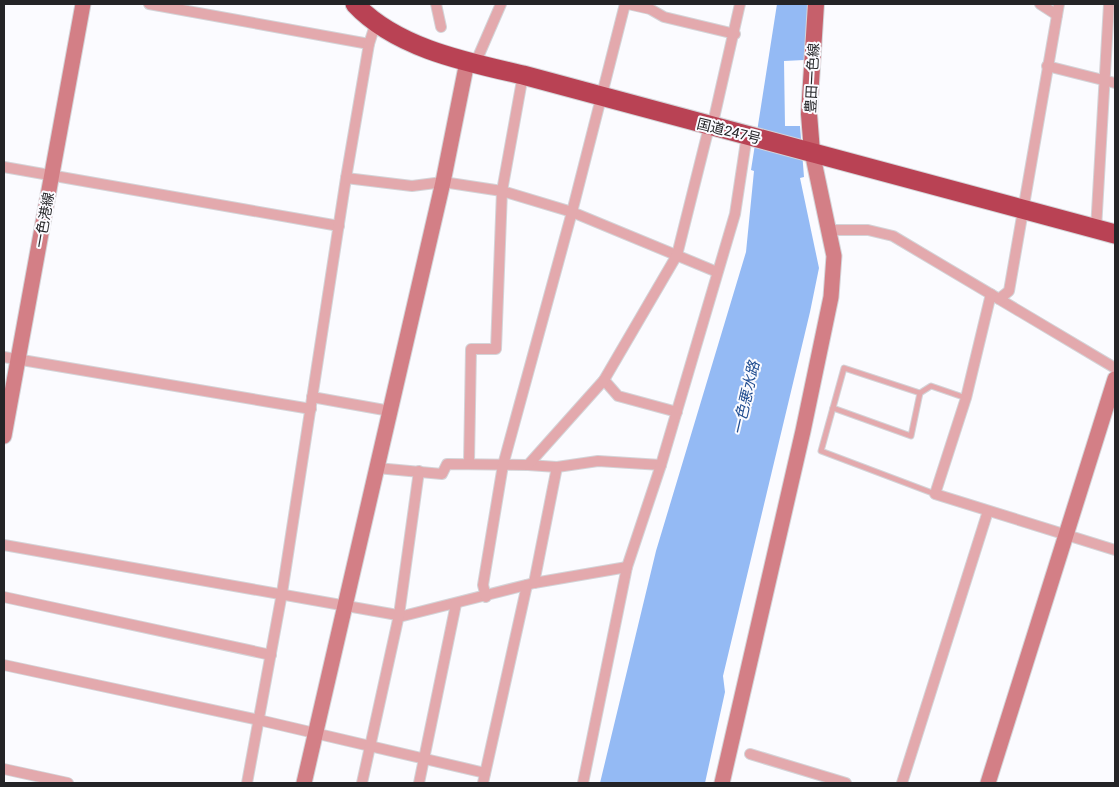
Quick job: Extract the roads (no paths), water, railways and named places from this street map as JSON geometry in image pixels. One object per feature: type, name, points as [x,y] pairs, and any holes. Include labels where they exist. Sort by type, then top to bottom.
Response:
[{"type":"highway","name":"国道247号","points":[[355,4],[376,22],[401,37],[467,62],[523,75],[1115,234]]},
{"type":"main road","name":"豊田一色線","points":[[806,151],[816,4]]},
{"type":"street","name":"一色港線","points":[[4,436],[11,359],[52,176],[83,4]]},
{"type":"street","points":[[150,4],[369,44]]},
{"type":"street","points":[[436,4],[441,28]]},
{"type":"street","points":[[304,783],[443,182],[467,62],[478,57],[501,4]]},
{"type":"street","points":[[486,597],[483,585],[503,465],[627,4],[650,9],[664,17],[734,34]]},
{"type":"street","points":[[528,465],[604,380],[677,255],[708,131],[712,127],[740,4]]},
{"type":"street","points":[[1040,4],[1057,15]]},
{"type":"street","points":[[995,296],[1009,291],[1058,4]]},
{"type":"street","points":[[1096,229],[1109,4]]},
{"type":"street","points":[[247,783],[282,594],[346,178],[369,44],[376,22]]},
{"type":"street","points":[[1047,66],[1115,83]]},
{"type":"street","points":[[469,463],[472,349],[496,349],[502,191],[523,75]]},
{"type":"street","points":[[583,783],[627,567],[661,465],[734,214],[752,136]]},
{"type":"street","points":[[722,783],[803,431],[831,297],[834,256],[806,151]]},
{"type":"street","points":[[4,167],[339,226]]},
{"type":"street","points":[[346,178],[412,186],[443,182],[502,191],[572,212],[717,272]]},
{"type":"street","points":[[828,230],[868,230],[892,236],[1115,368]]},
{"type":"street","points":[[995,296],[966,398],[935,494],[1115,550]]},
{"type":"street","points":[[11,359],[311,409]]},
{"type":"street","points":[[604,380],[618,396],[676,412]]},
{"type":"street","points":[[988,783],[1115,380]]},
{"type":"street","points":[[312,397],[390,410]]},
{"type":"street","points":[[377,468],[442,474],[447,464],[469,463],[557,467],[598,461],[661,465]]},
{"type":"street","points":[[4,665],[425,758],[484,778],[557,467]]},
{"type":"street","points":[[362,783],[399,615],[419,471]]},
{"type":"street","points":[[902,783],[988,511]]},
{"type":"street","points":[[4,545],[399,615],[486,597],[530,584],[627,567]]},
{"type":"street","points":[[4,597],[271,655]]},
{"type":"street","points":[[420,783],[456,604]]},
{"type":"street","points":[[750,754],[846,783]]},
{"type":"street","points":[[4,769],[68,783]]},
{"type":"lane","points":[[920,393],[844,368],[821,450],[935,494]]},
{"type":"lane","points":[[833,408],[911,436],[920,393],[931,386],[966,398]]},
{"type":"water","name":"一色悪水路","points":[[777,4],[811,4],[804,60],[784,61],[785,126],[800,126],[804,177],[800,178],[819,268],[723,676],[725,692],[705,783],[600,783],[656,551],[746,252],[754,171],[751,170]]}]
